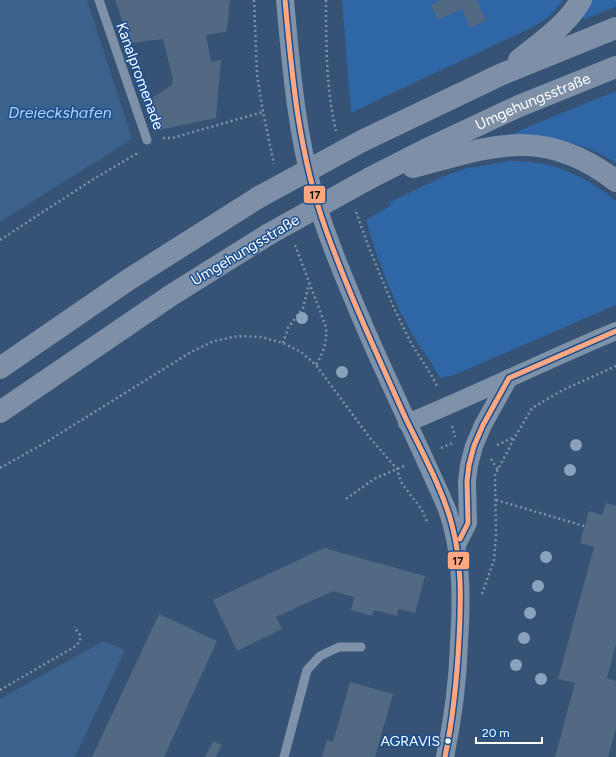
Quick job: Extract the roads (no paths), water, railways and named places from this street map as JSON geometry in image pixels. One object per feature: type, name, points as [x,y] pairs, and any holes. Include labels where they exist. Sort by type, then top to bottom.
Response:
[{"type":"highway","points":[[502,74],[565,22],[576,9],[580,0]]},
{"type":"highway","points":[[0,368],[128,280],[260,197],[362,141],[502,74],[616,28]]},
{"type":"highway","name":"Umgehungsstraße","points":[[0,412],[163,300],[269,234],[370,178],[423,151],[519,106],[616,67]]},
{"type":"highway","points":[[370,178],[482,148],[511,144],[525,144],[552,148],[578,157],[592,164],[616,181]]},
{"type":"street","points":[[285,0],[294,93],[305,159],[314,194],[327,235],[354,303],[446,509],[457,545],[461,587],[459,658],[457,684],[445,757]]},
{"type":"street","points":[[407,423],[460,401],[616,331]]},
{"type":"street","points":[[457,545],[468,523],[467,481],[474,446],[483,425],[509,378]]},
{"type":"lane","name":"Kanalpromenade","points":[[99,0],[147,140]]},
{"type":"lane","points":[[284,757],[307,670],[320,656],[339,647],[361,647]]},
{"type":"water","name":"Dreieckshafen","points":[[0,0],[87,0],[132,139],[0,222]]},
{"type":"water","points":[[103,641],[125,650],[75,757],[0,757],[0,699]]},
{"type":"place","name":"AGRAVIS","points":[[448,741]]}]
